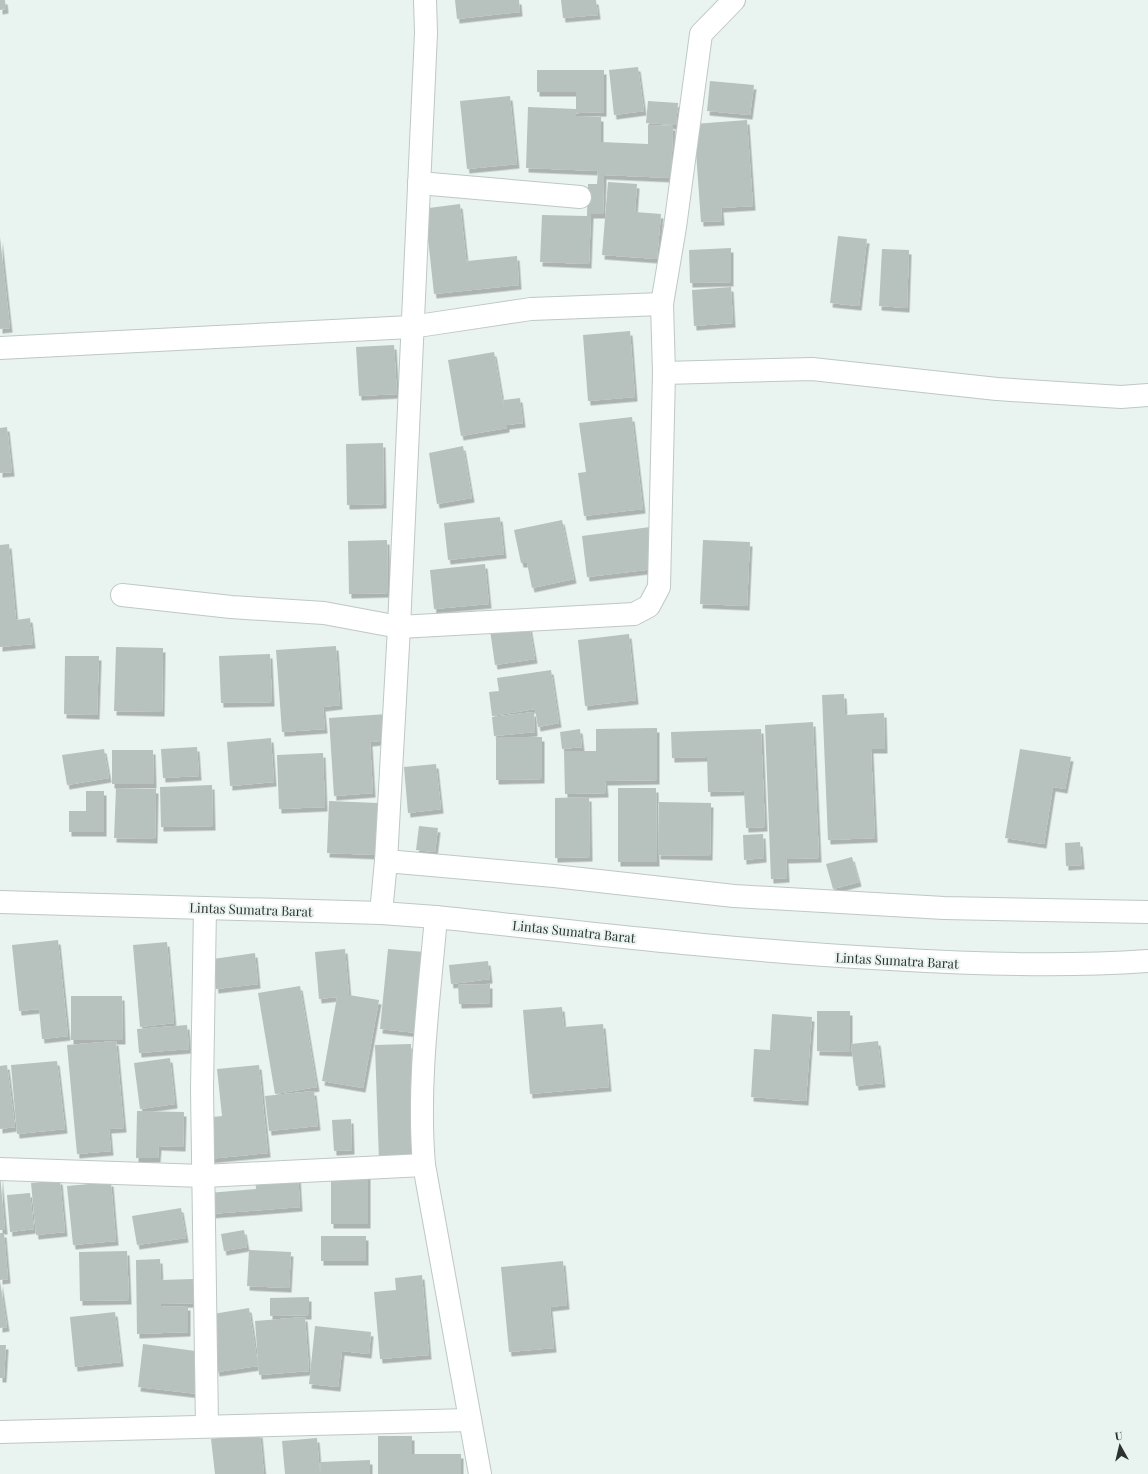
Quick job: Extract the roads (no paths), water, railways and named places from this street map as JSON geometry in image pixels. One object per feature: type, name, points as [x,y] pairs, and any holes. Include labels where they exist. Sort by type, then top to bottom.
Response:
[{"type":"main road","points":[[381,913],[386,861],[399,627],[411,327],[426,33],[425,0]]},
{"type":"main road","points":[[122,595],[231,607],[324,613],[399,627],[634,614],[649,606],[659,587],[664,373],[662,304],[675,227],[701,34],[734,0]]},
{"type":"main road","points":[[419,184],[580,197]]},
{"type":"main road","points":[[0,348],[411,327],[532,309],[662,304]]},
{"type":"main road","points":[[664,373],[812,369],[998,389],[1121,397],[1148,395]]},
{"type":"main road","points":[[386,861],[734,896],[944,908],[1148,912]]},
{"type":"main road","name":"Lintas Sumatra Barat","points":[[0,902],[381,913],[436,917],[792,954],[981,964],[1106,964],[1148,961]]},
{"type":"main road","points":[[205,908],[202,1089],[207,1426]]},
{"type":"main road","points":[[436,917],[422,1075],[422,1135],[424,1165],[480,1474]]},
{"type":"main road","points":[[0,1169],[203,1176],[424,1165]]},
{"type":"main road","points":[[0,1432],[470,1420]]}]
